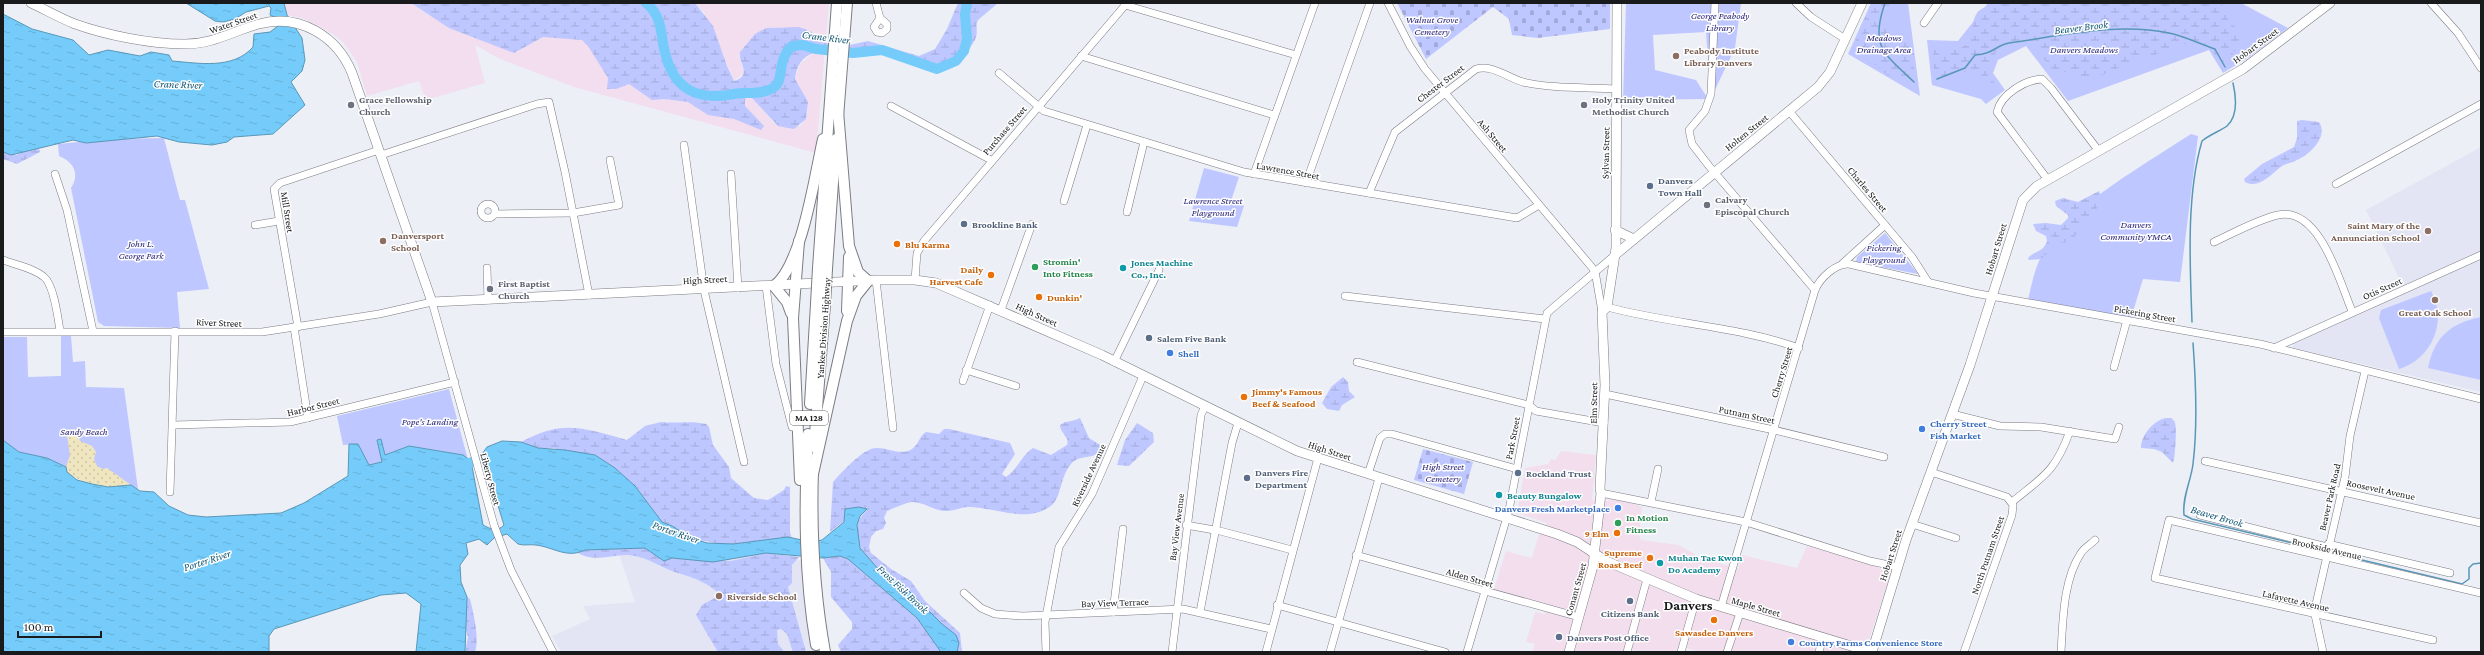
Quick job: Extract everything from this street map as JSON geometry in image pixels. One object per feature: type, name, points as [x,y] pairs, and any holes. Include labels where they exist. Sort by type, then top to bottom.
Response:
[{"type":"highway","name":"Yankee Division Highway","points":[[837,3],[840,36]]},
{"type":"highway","name":"Yankee Division Highway","points":[[818,652],[808,532],[805,514],[840,36],[847,3]]},
{"type":"highway","points":[[813,474],[847,321],[856,296],[872,281],[857,270],[849,246],[830,172],[834,109]]},
{"type":"highway","points":[[793,318],[787,302],[770,286],[784,277],[830,172]]},
{"type":"highway","points":[[799,241],[793,318],[800,477],[805,514]]},
{"type":"highway","points":[[847,321],[849,246]]},
{"type":"highway","name":"Yankee Division Highway","points":[[808,532],[813,474],[820,304]]},
{"type":"highway","name":"Yankee Division Highway","points":[[810,564],[825,652]]},
{"type":"main road","name":"Water Street","points":[[31,3],[47,6],[96,30],[180,44],[211,41],[272,21],[298,24],[323,34],[338,48],[346,60],[380,152],[432,302]]},
{"type":"main road","name":"Sylvan Street","points":[[1615,255],[1617,3]]},
{"type":"main road","name":"Holten Street","points":[[1615,255],[1789,111],[1826,78],[1862,3]]},
{"type":"main road","name":"Hobart Street","points":[[1871,652],[1912,524],[1952,414],[1992,296],[2018,210],[2031,190],[2098,150],[2250,64],[2324,4]]},
{"type":"main road","points":[[1615,230],[1634,239]]},
{"type":"main road","name":"Elm Street","points":[[1596,554],[1601,493],[1605,394],[1604,310],[1615,255]]},
{"type":"main road","name":"High Street","points":[[432,302],[872,281],[915,280],[946,286],[1114,362],[1205,406],[1238,424],[1297,451],[1557,534],[1596,554]]},
{"type":"main road","name":"Maple Street","points":[[1596,554],[1647,579],[1721,608],[1871,652]]},
{"type":"main road","name":"Conant Street","points":[[1569,652],[1596,554]]},
{"type":"street","points":[[876,3],[880,18]]},
{"type":"street","points":[[1254,174],[1315,3]]},
{"type":"street","points":[[1306,183],[1370,3]]},
{"type":"street","name":"Ash Street","points":[[1388,3],[1417,57],[1444,92],[1595,271]]},
{"type":"street","points":[[1715,3],[1710,94],[1705,112],[1692,125],[1689,135],[1692,144],[1815,290],[1818,283],[1842,264],[1885,225]]},
{"type":"street","points":[[1796,3],[1811,17],[1845,39]]},
{"type":"street","points":[[1924,23],[1938,3]]},
{"type":"street","points":[[2431,3],[2458,33],[2481,68]]},
{"type":"street","points":[[1126,4],[1296,55]]},
{"type":"street","name":"Purchase Street","points":[[915,280],[917,253],[924,241],[991,160],[1126,4]]},
{"type":"street","points":[[1081,56],[1274,115]]},
{"type":"street","name":"Chester Street","points":[[1369,193],[1395,132],[1471,71],[1482,67],[1511,78],[1541,85],[1616,89]]},
{"type":"street","name":"Lawrence Street","points":[[999,74],[1044,111],[1254,174],[1517,218],[1539,205]]},
{"type":"street","points":[[2048,180],[1997,112],[1999,104],[2013,91],[2031,79],[2042,79],[2098,150]]},
{"type":"street","name":"Mill Street","points":[[308,418],[296,327],[274,191],[277,184],[549,102],[573,213]]},
{"type":"street","points":[[2336,184],[2481,104]]},
{"type":"street","points":[[891,106],[991,160]]},
{"type":"street","name":"Charles Street","points":[[1789,111],[1912,257],[1928,282]]},
{"type":"street","points":[[1064,201],[1087,125]]},
{"type":"street","points":[[1127,212],[1144,142]]},
{"type":"street","points":[[684,145],[704,290],[744,462]]},
{"type":"street","points":[[495,214],[573,213],[619,205],[610,160]]},
{"type":"street","points":[[56,174],[67,210],[93,331]]},
{"type":"street","points":[[731,174],[738,288]]},
{"type":"street","points":[[573,213],[589,295]]},
{"type":"street","points":[[2214,242],[2279,214],[2299,218],[2310,225],[2320,238],[2352,312]]},
{"type":"street","points":[[256,225],[279,221]]},
{"type":"street","points":[[1001,310],[1032,224]]},
{"type":"street","name":"Park Street","points":[[1467,652],[1507,518],[1545,319],[1552,306],[1615,255]]},
{"type":"street","name":"Otis Street","points":[[2274,348],[2290,339],[2481,255]]},
{"type":"street","points":[[3,260],[34,271],[46,278],[52,293],[60,331]]},
{"type":"street","name":"Pickering Street","points":[[1842,264],[1992,296],[2274,348],[2481,399]]},
{"type":"street","points":[[487,268],[488,300]]},
{"type":"street","points":[[1114,362],[1159,270]]},
{"type":"street","points":[[1595,271],[1604,310],[1738,333],[1799,348]]},
{"type":"street","points":[[872,281],[893,428]]},
{"type":"street","points":[[770,286],[775,359],[792,427]]},
{"type":"street","name":"Cherry Street","points":[[1721,608],[1815,290]]},
{"type":"street","points":[[1345,296],[1400,304],[1545,319]]},
{"type":"street","name":"River Street","points":[[3,332],[175,331],[242,333],[296,327],[396,311],[432,302]]},
{"type":"street","name":"Liberty Street","points":[[432,302],[499,541],[511,570],[553,652]]},
{"type":"street","points":[[963,381],[990,305]]},
{"type":"street","points":[[2114,367],[2128,320]]},
{"type":"street","points":[[170,492],[175,331]]},
{"type":"street","points":[[2290,339],[2295,353]]},
{"type":"street","points":[[1356,362],[1529,405],[1536,411],[1604,424]]},
{"type":"street","points":[[966,370],[1016,386]]},
{"type":"street","name":"Beaver Park Road","points":[[2323,652],[2316,615],[2325,558],[2341,491],[2350,436],[2365,371]]},
{"type":"street","name":"Riverside Avenue","points":[[1046,652],[1047,615],[1058,547],[1092,494],[1143,376]]},
{"type":"street","name":"Harbor Street","points":[[173,426],[277,424],[308,418],[455,382]]},
{"type":"street","name":"Putnam Street","points":[[1605,394],[1774,430],[1884,457]]},
{"type":"street","name":"Bay View Avenue","points":[[1172,652],[1186,525],[1201,415],[1205,406]]},
{"type":"street","points":[[1952,414],[2000,426],[2041,427],[2115,439],[2119,427]]},
{"type":"street","points":[[1200,612],[1232,443],[1238,424]]},
{"type":"street","points":[[1931,472],[2007,498],[2012,502],[2046,475],[2054,466],[2060,457],[2070,431]]},
{"type":"street","points":[[1368,474],[1380,438],[1385,434],[1392,434],[1466,453],[1517,469]]},
{"type":"street","points":[[1266,652],[1277,605],[1318,458]]},
{"type":"street","name":"Roosevelt Avenue","points":[[2205,461],[2481,523]]},
{"type":"street","points":[[1652,502],[1658,469]]},
{"type":"street","points":[[1330,652],[1356,555],[1379,478]]},
{"type":"street","points":[[1601,493],[1746,522],[1898,567]]},
{"type":"street","name":"North Putnam Street","points":[[1964,652],[2012,515],[2012,502]]},
{"type":"street","name":"Brookside Avenue","points":[[2200,515],[2450,573]]},
{"type":"street","name":"Brookside Avenue","points":[[2155,578],[2169,520],[2325,558],[2481,593]]},
{"type":"street","points":[[1912,524],[1956,538]]},
{"type":"street","points":[[1186,525],[1216,530],[1292,550]]},
{"type":"street","points":[[1113,612],[1123,529]]},
{"type":"street","points":[[2061,652],[2066,600],[2070,580],[2082,552],[2095,540]]},
{"type":"street","name":"Alden Street","points":[[1356,555],[1486,592],[1579,616]]},
{"type":"street","name":"Lafayette Avenue","points":[[2155,578],[2203,587],[2316,615],[2433,640]]},
{"type":"street","points":[[1627,652],[1647,579]]},
{"type":"street","name":"Bay View Terrace","points":[[964,593],[990,613],[1047,615],[1177,609],[1200,612],[1271,628]]},
{"type":"street","points":[[1681,652],[1696,599]]},
{"type":"street","points":[[1277,605],[1444,652]]},
{"type":"street","points":[[1727,652],[1740,613]]},
{"type":"street","points":[[1819,652],[1823,637]]},
{"type":"shaded area","points":[[284,3],[411,3],[430,16],[545,16],[674,96],[755,127],[745,106],[745,99],[749,95],[775,124],[800,126],[802,124],[807,115],[808,105],[796,82],[796,76],[800,64],[816,51],[786,27],[766,28],[742,49],[739,55],[744,73],[734,81],[704,12],[695,3],[829,3],[816,153],[574,87],[500,59],[475,45],[485,83],[426,100],[419,81],[367,96],[357,62],[343,42],[333,34],[305,19],[287,15]]},
{"type":"shaded area","name":"Saint Mary of the Annunciation School","points":[[2481,147],[2481,251],[2403,286],[2366,210]]},
{"type":"shaded area","name":"Great Oak School","points":[[2481,260],[2481,392],[2293,348],[2293,343],[2295,340]]},
{"type":"shaded area","points":[[1561,451],[1596,455],[1592,500],[1608,501],[1613,495],[1642,507],[1639,535],[1641,540],[1679,545],[1698,556],[1738,569],[1742,555],[1797,568],[1807,546],[1867,563],[1891,573],[1865,652],[1700,652],[1686,648],[1681,652],[1624,650],[1623,652],[1532,652],[1535,644],[1526,642],[1535,612],[1545,614],[1547,604],[1494,589],[1506,551],[1532,558],[1538,537],[1547,523],[1517,513],[1525,468],[1548,464],[1551,459],[1555,460]]},
{"type":"shaded area","name":"Riverside School","points":[[618,551],[786,556],[801,561],[813,652],[561,652],[552,636],[590,619],[583,606],[635,602]]},
{"type":"green space","points":[[411,3],[695,3],[713,26],[734,81],[740,78],[744,72],[740,52],[755,34],[766,28],[799,27],[812,32],[819,42],[845,46],[868,41],[919,56],[935,49],[947,29],[958,3],[998,3],[978,20],[975,41],[965,54],[952,67],[941,72],[927,71],[891,55],[878,52],[867,51],[855,55],[818,52],[810,55],[803,59],[798,67],[795,79],[808,102],[806,119],[794,129],[778,126],[749,95],[745,99],[745,106],[764,126],[761,130],[734,119],[708,115],[688,102],[664,99],[652,100],[629,84],[616,89],[607,89],[608,78],[588,46],[582,40],[543,37],[514,53],[449,28]]},
{"type":"green space","name":"Walnut Grove Cemetery","points":[[1397,3],[1610,3],[1610,29],[1538,38],[1512,35],[1509,19],[1493,7],[1426,59]]},
{"type":"green space","name":"George Peabody Library","points":[[1626,3],[1741,3],[1735,48],[1711,98],[1706,32],[1653,35],[1655,70],[1696,80],[1708,99],[1623,100]]},
{"type":"green space","name":"Meadows Drainage Area","points":[[1871,3],[1908,3],[1920,96],[1848,54]]},
{"type":"green space","name":"Meadows Drainage Area","points":[[1878,3],[1891,3],[1888,13],[1880,16],[1880,19],[1897,38],[1909,41],[1914,49],[1914,80],[1908,81],[1887,75],[1867,58],[1856,40],[1857,36],[1864,32],[1863,26],[1865,18]]},
{"type":"green space","name":"Danvers Meadows","points":[[1988,3],[2241,3],[2288,28],[2249,57],[2223,73],[2209,50],[2068,101],[2026,46],[1998,60],[1993,73],[2005,90],[1986,104],[1981,99],[1932,85],[1927,40],[1958,41]]},
{"type":"green space","name":"Danvers Meadows","points":[[1994,3],[2221,3],[2228,18],[2239,31],[2242,38],[2231,57],[2223,56],[2224,62],[2221,64],[2213,51],[2206,45],[2188,42],[2177,49],[2141,58],[2086,82],[2078,80],[2066,72],[2052,71],[2037,48],[2025,40],[2009,42],[2005,43],[1999,49],[1986,68],[1988,76],[1994,81],[1993,85],[1982,84],[1969,71],[1936,78],[1934,72],[1933,50],[1940,48],[1960,48],[1968,43],[1972,34],[1976,14],[1980,10]]},
{"type":"green space","points":[[2302,120],[2319,122],[2321,128],[2320,139],[2312,150],[2302,158],[2282,166],[2265,180],[2255,184],[2245,182],[2244,179],[2262,164],[2294,147],[2297,138],[2297,121]]},
{"type":"green space","name":"Danvers Community YMCA","points":[[2191,134],[2198,136],[2180,282],[2143,279],[2131,318],[2028,300],[2038,263],[2044,251],[2056,234],[2090,202],[2111,186]]},
{"type":"green space","name":"John L. George Park","points":[[164,138],[180,200],[185,200],[209,289],[177,292],[180,328],[104,326],[98,322],[71,188],[75,178],[74,169],[72,165],[59,156],[58,144],[111,139]]},
{"type":"green space","points":[[35,148],[40,150],[40,152],[17,164],[3,159],[3,152],[17,155],[25,150]]},
{"type":"green space","name":"Lawrence Street Playground","points":[[1204,168],[1239,177],[1231,201],[1244,206],[1237,227],[1189,221]]},
{"type":"green space","points":[[2099,191],[2100,201],[2096,210],[2080,227],[2070,241],[2056,244],[2041,259],[2029,260],[2028,258],[2044,247],[2047,241],[2046,236],[2036,231],[2033,224],[2046,223],[2061,225],[2068,218],[2068,215],[2056,206],[2055,201],[2063,198],[2078,202]]},
{"type":"green space","name":"Pickering Playground","points":[[1885,233],[1918,274],[1856,262],[1857,257]]},
{"type":"green space","points":[[2431,291],[2436,303],[2438,314],[2434,338],[2420,357],[2411,364],[2399,369],[2379,318],[2381,310]]},
{"type":"green space","points":[[2481,317],[2481,380],[2428,368],[2431,357],[2439,340],[2446,333],[2461,323]]},
{"type":"green space","name":"Sandy Beach","points":[[61,336],[71,336],[73,362],[85,361],[86,387],[124,388],[138,489],[131,485],[92,484],[47,458],[19,452],[3,440],[3,337],[27,337],[28,377],[61,376]]},
{"type":"green space","points":[[1343,377],[1348,382],[1349,391],[1355,397],[1342,405],[1339,411],[1327,409],[1322,403],[1331,387]]},
{"type":"green space","name":"Pope's Landing","points":[[449,389],[468,460],[463,455],[409,446],[385,455],[381,439],[377,440],[383,462],[368,465],[358,444],[343,445],[337,416]]},
{"type":"green space","points":[[1080,418],[1089,438],[1100,445],[1100,451],[1094,455],[1080,458],[1073,462],[1063,479],[1055,501],[1043,511],[1012,514],[981,508],[964,507],[951,511],[944,511],[921,503],[912,502],[887,511],[884,518],[886,523],[883,529],[876,531],[871,537],[869,547],[871,553],[891,569],[911,581],[925,601],[960,633],[962,652],[957,652],[959,643],[928,609],[908,590],[885,575],[866,556],[858,541],[857,525],[867,510],[845,513],[844,521],[830,532],[833,482],[853,461],[872,449],[881,448],[900,452],[908,451],[916,445],[926,432],[939,434],[944,429],[949,429],[1010,443],[1015,454],[1002,474],[1006,477],[1033,448],[1051,455],[1067,445],[1068,442],[1060,428],[1060,425]]},
{"type":"green space","points":[[2171,418],[2175,422],[2176,426],[2176,444],[2173,463],[2162,452],[2154,449],[2141,448],[2143,438],[2149,429],[2161,419]]},
{"type":"green space","points":[[661,422],[695,422],[706,424],[709,427],[713,445],[729,467],[731,478],[754,498],[768,500],[784,490],[786,486],[790,487],[790,532],[792,539],[772,539],[725,545],[694,539],[662,522],[636,487],[615,468],[595,455],[552,448],[538,448],[521,442],[549,430],[562,428],[586,429],[627,440],[645,426]]},
{"type":"green space","points":[[1137,423],[1153,433],[1154,442],[1129,466],[1117,465],[1125,440]]},
{"type":"green space","name":"High Street Cemetery","points":[[1423,449],[1473,462],[1464,494],[1414,480]]},
{"type":"green space","points":[[645,548],[660,558],[731,561],[766,553],[799,557],[792,565],[792,583],[788,587],[806,652],[793,652],[787,634],[781,629],[777,630],[778,644],[784,652],[718,652],[696,615],[702,605],[720,595],[712,588],[697,580],[636,556],[623,555],[597,558],[584,556],[578,553],[585,550]]},
{"type":"green space","points":[[840,556],[848,559],[917,618],[941,652],[841,652],[838,645],[852,629],[852,622],[831,597],[831,572],[823,558]]},
{"type":"green space","points":[[467,597],[470,599],[476,626],[477,640],[475,652],[465,652],[468,637],[465,627]]},
{"type":"sand","points":[[75,429],[80,441],[92,446],[96,452],[94,459],[97,466],[103,469],[107,468],[131,485],[106,487],[81,480],[66,472],[70,455],[67,435],[70,430]]},
{"type":"water","points":[[186,3],[284,3],[287,15],[302,38],[305,60],[302,71],[291,82],[305,105],[273,134],[234,137],[227,142],[212,145],[179,142],[157,136],[86,143],[73,140],[11,155],[3,152],[3,14],[32,29],[73,40],[89,55],[108,50],[140,56],[151,52],[169,55],[172,61],[204,64],[225,62],[236,59],[253,47],[254,34],[270,32],[278,26],[276,18],[270,15],[271,8],[269,6],[246,12],[235,19],[223,22],[215,21]]},
{"type":"water","name":"Frost Fish Brook","points":[[381,439],[385,455],[409,446],[463,455],[471,461],[483,525],[494,529],[499,529],[504,525],[482,454],[487,447],[502,441],[521,442],[538,448],[565,450],[595,455],[615,468],[635,486],[662,522],[672,526],[691,538],[707,543],[733,544],[788,537],[811,542],[822,540],[844,522],[845,509],[859,507],[867,509],[860,516],[857,525],[860,548],[879,570],[906,588],[942,624],[956,635],[959,643],[957,652],[941,652],[917,618],[848,559],[840,556],[823,558],[766,553],[713,562],[672,558],[664,561],[645,548],[585,550],[566,553],[542,546],[518,544],[507,534],[494,538],[487,545],[479,539],[466,543],[468,554],[460,565],[461,582],[467,597],[465,652],[416,652],[421,604],[406,593],[381,595],[274,629],[269,636],[269,652],[3,652],[3,440],[19,452],[47,458],[66,467],[67,472],[77,480],[108,487],[131,485],[140,491],[154,492],[169,506],[188,515],[206,517],[281,513],[304,503],[348,476],[349,444],[358,444],[369,465],[382,462],[377,440]]},
{"type":"waterway","name":"Crane River","points":[[646,3],[651,8],[658,20],[665,53],[669,66],[675,76],[681,84],[689,90],[709,96],[764,92],[773,88],[779,80],[784,58],[792,46],[803,45],[816,49],[853,53],[882,50],[937,69],[956,61],[964,51],[967,39],[965,14],[967,3]]},
{"type":"waterway","name":"Beaver Brook","points":[[1885,3],[1879,29],[1879,39],[1882,48],[1887,56],[1914,82]]},
{"type":"waterway","name":"Beaver Brook","points":[[1937,79],[1965,68],[1975,55],[1986,53],[2005,44],[2109,29],[2149,30],[2180,36],[2215,49],[2225,67]]},
{"type":"waterway","name":"Beaver Brook","points":[[2192,322],[2190,231],[2193,184],[2202,141],[2231,122],[2236,105],[2233,83]]},
{"type":"waterway","name":"Beaver Brook","points":[[2193,343],[2196,388],[2196,434],[2192,470],[2185,495],[2184,515],[2192,519],[2321,550]]},
{"type":"waterway","name":"Porter River","points":[[459,466],[495,455]]},
{"type":"waterway","name":"Beaver Brook","points":[[2337,554],[2462,584],[2469,579],[2469,568],[2473,564],[2481,563]]},
{"type":"place","name":"Peabody Institute Library Danvers","points":[[1676,56]]},
{"type":"place","name":"Grace Fellowship Church","points":[[351,105]]},
{"type":"place","name":"Holy Trinity United Methodist Church","points":[[1584,105]]},
{"type":"place","name":"Danvers Town Hall","points":[[1650,186]]},
{"type":"place","name":"Calvary Episcopal Church","points":[[1707,205]]},
{"type":"place","name":"Brookline Bank","points":[[964,224]]},
{"type":"place","name":"Saint Mary of the Annunciation School","points":[[2428,231]]},
{"type":"place","name":"Danversport School","points":[[383,241]]},
{"type":"place","name":"Blu Karma","points":[[897,244]]},
{"type":"place","name":"Stromin' Into Fitness","points":[[1035,267]]},
{"type":"place","name":"Jones Machine Co., Inc.","points":[[1123,268]]},
{"type":"place","name":"Daily Harvest Cafe","points":[[991,275]]},
{"type":"place","name":"First Baptist Church","points":[[490,289]]},
{"type":"place","name":"Dunkin'","points":[[1039,297]]},
{"type":"place","name":"Great Oak School","points":[[2435,300]]},
{"type":"place","name":"Salem Five Bank","points":[[1149,338]]},
{"type":"place","name":"Shell","points":[[1170,353]]},
{"type":"place","name":"Jimmy's Famous Beef & Seafood","points":[[1244,397]]},
{"type":"place","name":"Cherry Street Fish Market","points":[[1922,429]]},
{"type":"place","name":"Rockland Trust","points":[[1518,473]]},
{"type":"place","name":"Danvers Fire Department","points":[[1247,478]]},
{"type":"place","name":"Beauty Bungalow","points":[[1499,495]]},
{"type":"place","name":"Danvers Fresh Marketplace","points":[[1618,508]]},
{"type":"place","name":"In Motion Fitness","points":[[1618,523]]},
{"type":"place","name":"9 Elm","points":[[1617,533]]},
{"type":"place","name":"Supreme Roast Beef","points":[[1650,558]]},
{"type":"place","name":"Muhan Tae Kwon Do Academy","points":[[1660,563]]},
{"type":"place","name":"Riverside School","points":[[719,596]]},
{"type":"place","name":"Citizens Bank","points":[[1630,601]]},
{"type":"place","name":"Sawasdee Danvers","points":[[1714,620]]},
{"type":"place","name":"Danvers Post Office","points":[[1559,637]]},
{"type":"place","name":"Country Farms Convenience Store","points":[[1791,642]]},
{"type":"district","name":"Danvers","points":[[1688,605]]}]
